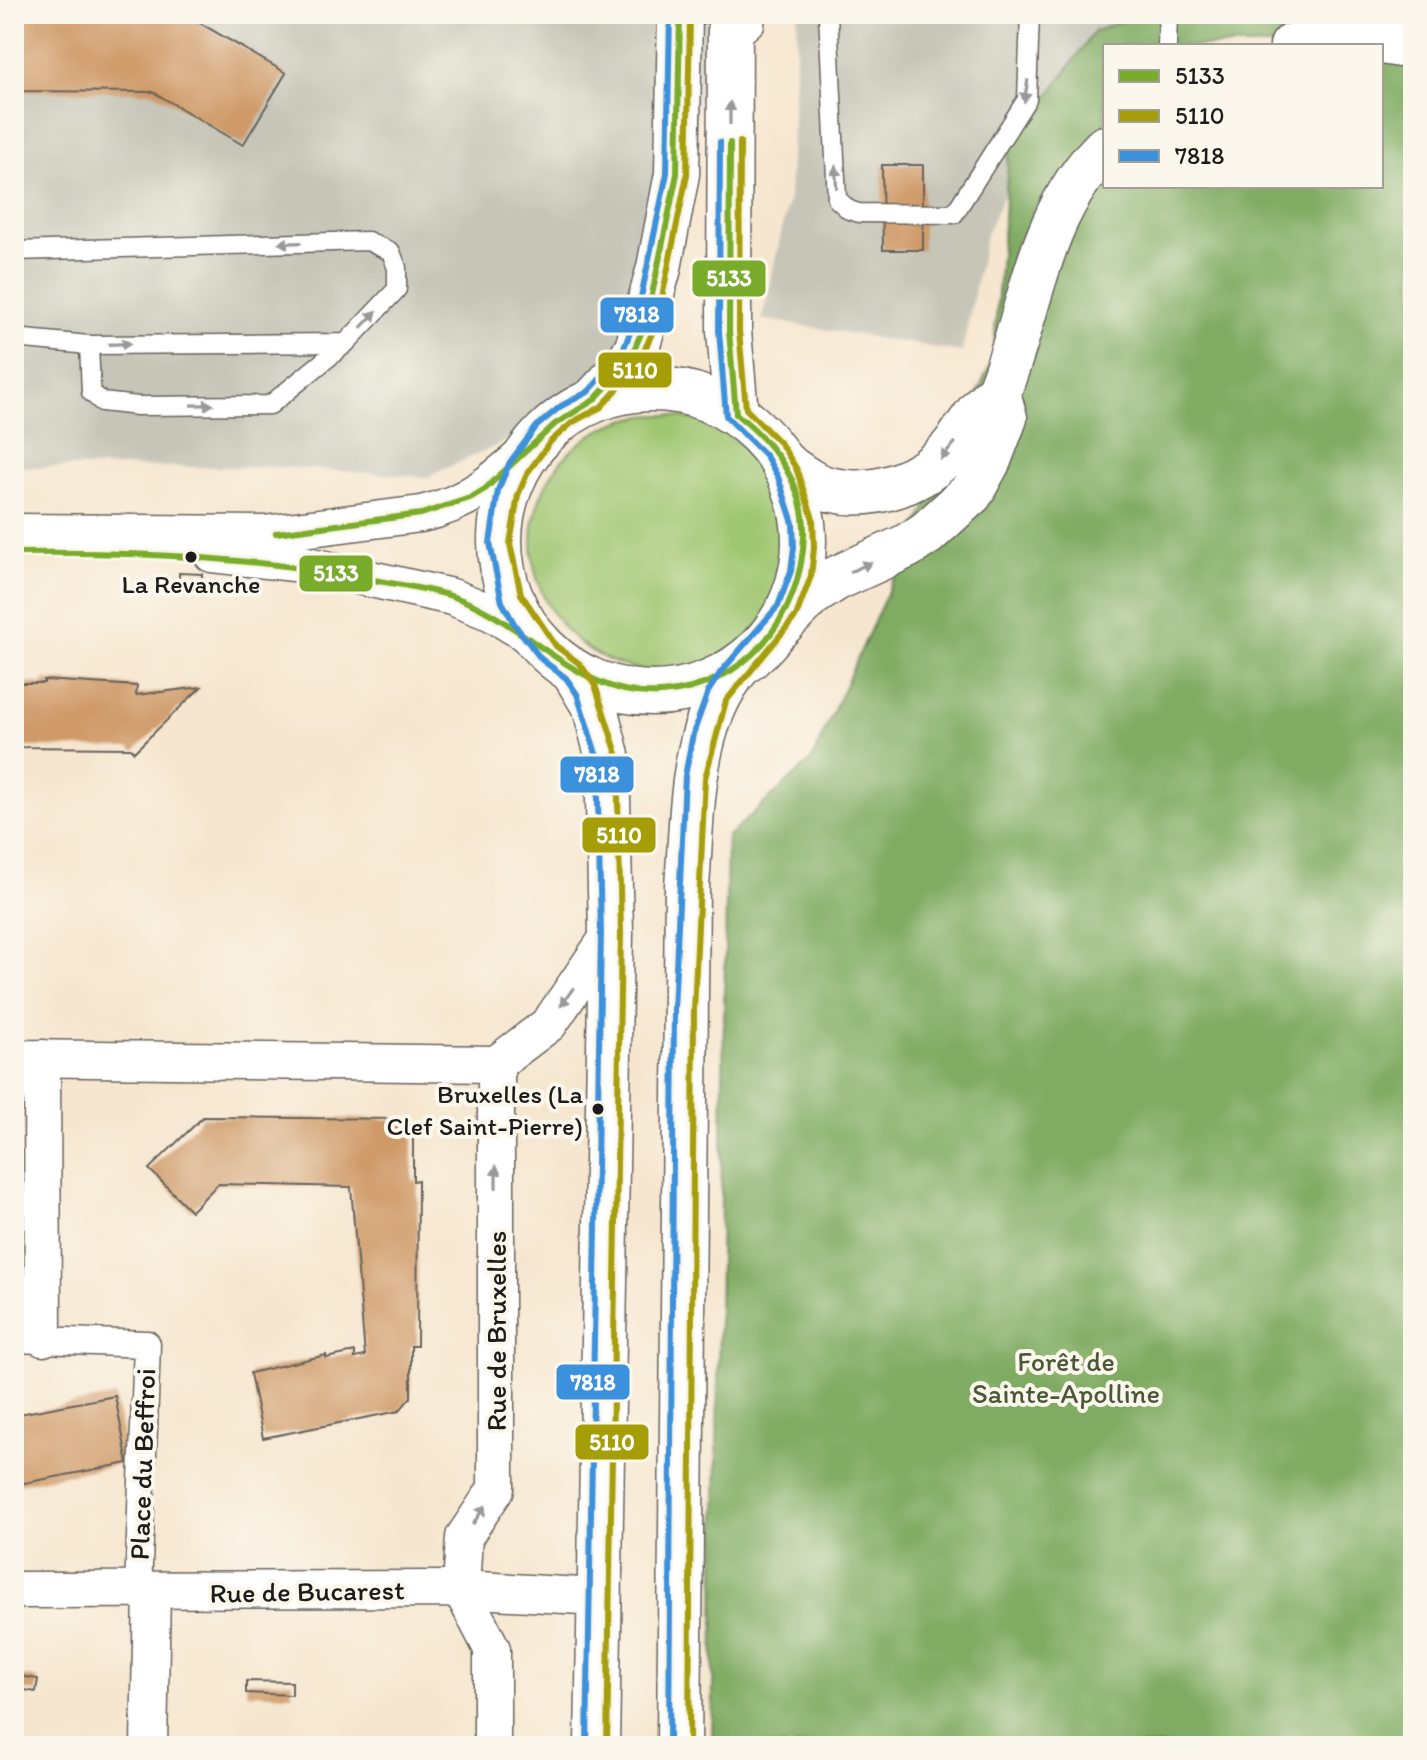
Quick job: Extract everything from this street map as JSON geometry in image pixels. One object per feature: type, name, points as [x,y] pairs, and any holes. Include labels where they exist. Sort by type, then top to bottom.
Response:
[{"type":"main road","points":[[594,400],[629,362],[638,345],[659,268],[677,174],[680,14]]},
{"type":"main road","points":[[736,414],[729,331],[739,25]]},
{"type":"main road","points":[[1308,44],[1356,38],[1413,47]]},
{"type":"main road","points":[[679,1746],[687,886],[697,759],[716,699],[739,666],[812,594],[835,579],[927,533],[971,493],[989,460],[1005,418],[998,393],[1047,234],[1103,151]]},
{"type":"main road","points":[[739,666],[702,685],[658,693],[614,688],[573,671],[539,642],[511,597],[500,544],[508,492],[534,445],[567,414],[594,400],[630,390],[667,390],[703,398],[736,414],[755,428],[784,464],[814,484],[832,490],[860,493],[896,485],[937,464],[980,406],[998,393]]},
{"type":"main road","points":[[777,629],[798,587],[804,556],[801,509],[784,464]]},
{"type":"main road","points":[[573,671],[595,708],[607,755],[611,933],[597,1746]]},
{"type":"street","points":[[14,532],[264,534],[421,514],[441,510],[485,489],[534,445]]},
{"type":"street","points":[[14,553],[147,550],[303,564],[452,597],[492,613],[539,642]]},
{"type":"street","points":[[28,1058],[496,1064],[549,1024],[611,933]]},
{"type":"street","name":"Place du Beffroi","points":[[28,1058],[28,1338],[147,1344],[145,1592]]},
{"type":"street","name":"Rue de Bruxelles","points":[[461,1589],[464,1537],[496,1489],[496,1064]]},
{"type":"street","points":[[461,1589],[492,1649],[492,1746]]},
{"type":"street","name":"Rue de Bucarest","points":[[14,1590],[461,1589],[599,1597]]},
{"type":"street","points":[[145,1592],[149,1746]]},
{"type":"lane","points":[[828,14],[837,199],[849,210],[859,213],[954,214],[1027,99],[1030,14]]},
{"type":"lane","points":[[1167,44],[1168,14]]},
{"type":"lane","points":[[14,251],[368,241],[391,252],[397,268],[397,289],[346,343],[270,405],[138,406],[102,402],[91,392],[89,345]]},
{"type":"lane","points":[[14,338],[89,345],[346,343]]},
{"type":"shaded area","points":[[14,14],[720,14],[647,319],[613,393],[427,477],[281,467],[14,467]]},
{"type":"shaded area","points":[[798,14],[1196,14],[1103,44],[1103,49],[1020,159],[986,234],[962,352],[762,319],[789,198]]},
{"type":"green space","name":"Forêt de Sainte-Apolline","points":[[1141,14],[1413,14],[1413,1746],[712,1746],[727,837],[811,761],[993,359],[1009,150],[1095,31]]},
{"type":"green space","points":[[660,415],[697,421],[720,430],[741,444],[759,462],[778,494],[788,543],[782,580],[773,603],[759,624],[741,642],[709,661],[660,671],[623,665],[600,656],[579,642],[561,624],[542,592],[532,543],[538,506],[547,483],[561,462],[579,444],[611,425]]},
{"type":"building","points":[[14,14],[193,14],[197,16],[195,20],[286,73],[243,145],[153,92],[14,91]]},
{"type":"building","points":[[882,165],[923,165],[923,250],[883,250]]},
{"type":"building","points":[[179,573],[202,574],[202,586],[179,586]]},
{"type":"building","points":[[44,680],[137,686],[136,695],[201,687],[134,752],[130,748],[14,747],[14,683],[44,683]]},
{"type":"building","points":[[203,1117],[402,1119],[413,1131],[413,1181],[418,1180],[417,1346],[411,1346],[411,1397],[399,1411],[263,1438],[250,1373],[326,1355],[326,1358],[355,1352],[355,1358],[365,1356],[351,1187],[218,1184],[191,1211],[149,1169]]},
{"type":"building","points":[[115,1396],[128,1463],[14,1485],[14,1415]]},
{"type":"building","points":[[14,1675],[38,1679],[36,1692],[14,1688]]},
{"type":"building","points":[[246,1681],[292,1682],[292,1695],[246,1693]]},
{"type":"transit line","name":"7818","points":[[587,1746],[601,933],[597,757],[577,694],[566,678],[541,659],[502,602],[490,543],[498,490],[510,462],[537,426],[561,406],[588,392],[620,357],[637,316],[667,173],[670,14]]},
{"type":"transit line","name":"5133","points":[[276,533],[421,514],[470,498],[485,489],[555,424],[594,400],[629,362],[647,319],[677,174],[680,14]]},
{"type":"transit line","name":"5110","points":[[607,1746],[621,933],[617,754],[595,685],[580,664],[556,646],[521,594],[510,544],[518,495],[528,472],[551,441],[573,422],[601,407],[636,369],[657,322],[687,175],[690,14]]},
{"type":"transit line","name":"7818","points":[[669,1746],[674,1010],[685,776],[693,734],[708,692],[720,673],[778,606],[791,571],[794,547],[793,523],[778,477],[766,456],[726,416],[719,331],[720,142]]},
{"type":"transit line","name":"5110","points":[[689,1746],[694,1010],[705,778],[726,701],[796,616],[811,576],[814,548],[813,519],[796,468],[781,444],[746,409],[739,331],[740,142]]},
{"type":"transit line","name":"5133","points":[[730,143],[729,331],[736,414]]},
{"type":"transit line","name":"5133","points":[[14,553],[105,553],[240,561],[329,572],[423,589],[478,607],[553,656],[604,684],[631,692],[661,693],[691,688],[719,677],[743,662],[763,643],[780,620],[800,566],[803,518],[793,483],[775,452],[736,414]]},
{"type":"place","name":"La Revanche","points":[[191,557]]},
{"type":"place","name":"Bruxelles (La Clef Saint-Pierre)","points":[[598,1109]]}]
